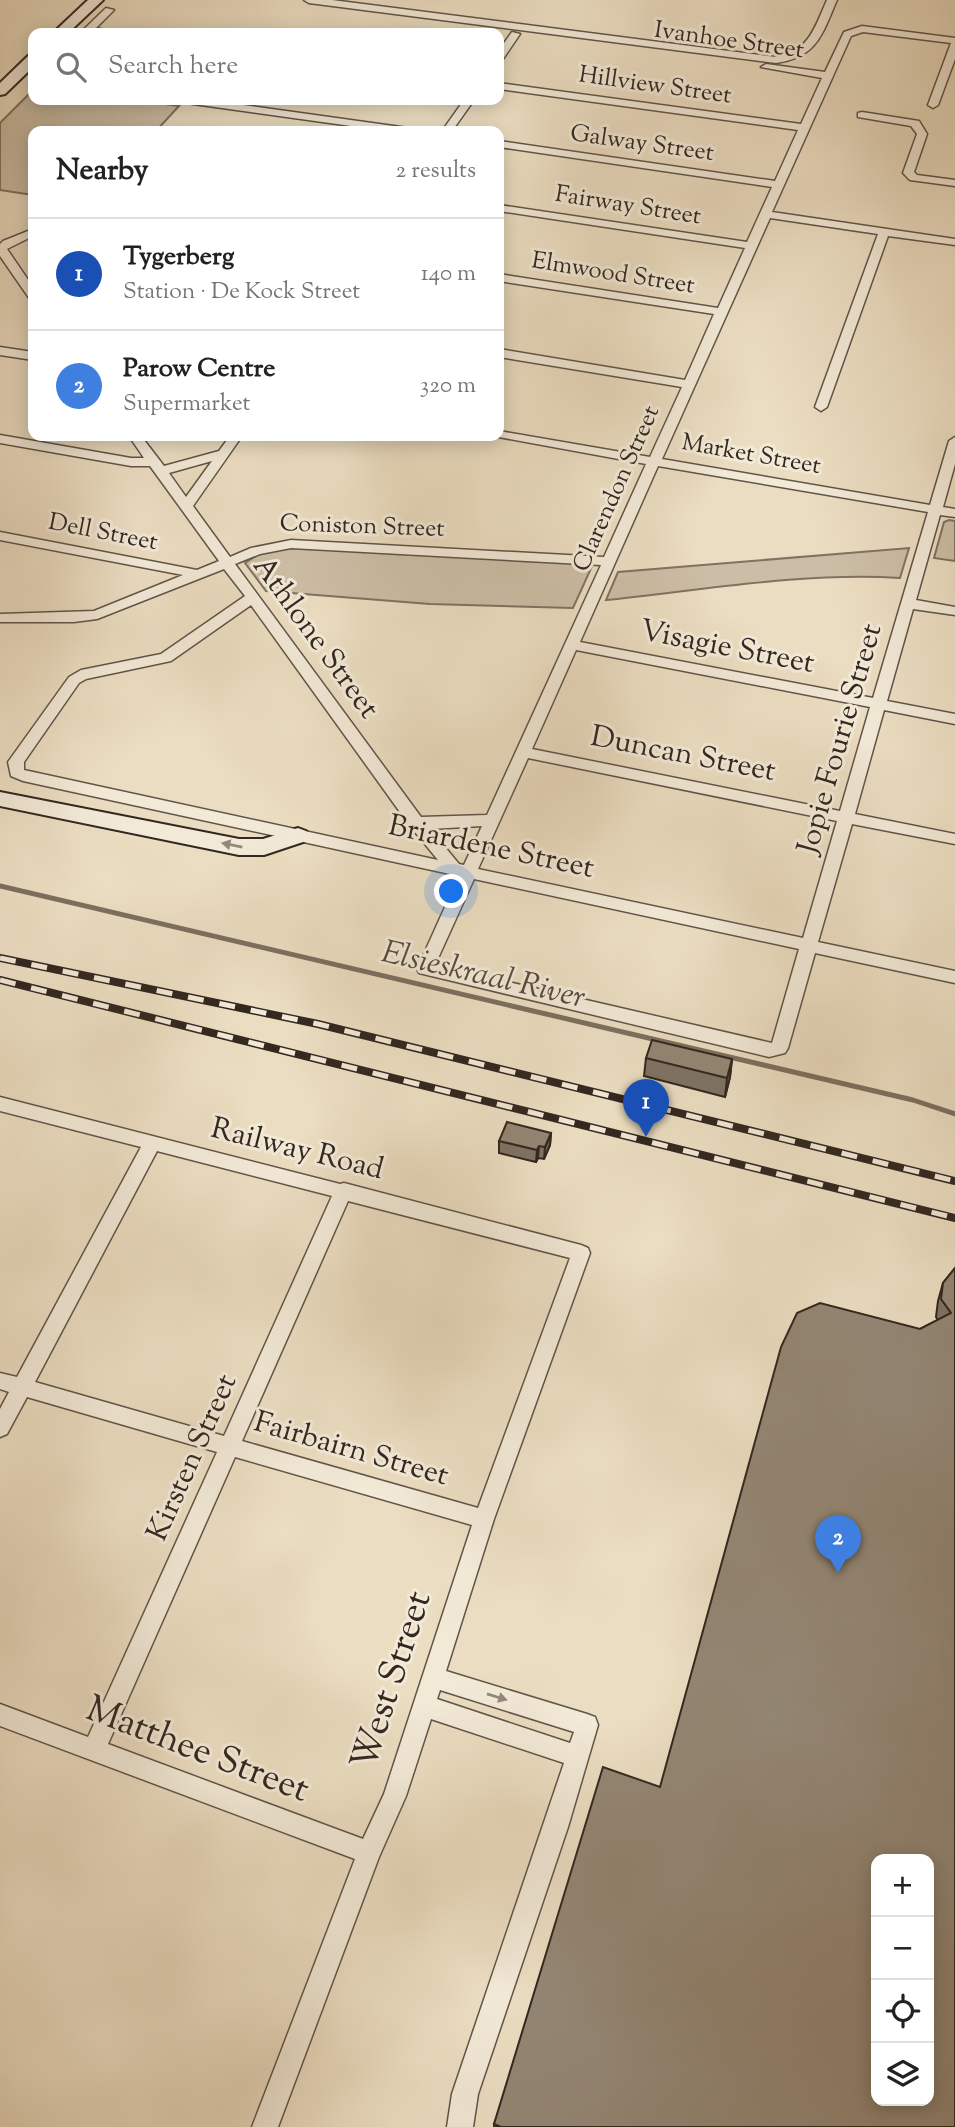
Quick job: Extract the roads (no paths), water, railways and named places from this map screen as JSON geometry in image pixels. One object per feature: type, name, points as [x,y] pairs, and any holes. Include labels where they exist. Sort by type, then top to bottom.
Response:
[{"type":"main road","points":[[56,28],[74,0]]},
{"type":"main road","points":[[56,28],[96,0]]},
{"type":"main road","points":[[0,71],[28,54]]},
{"type":"main road","points":[[0,91],[28,54]]},
{"type":"main road","points":[[0,799],[239,847],[264,847],[298,836]]},
{"type":"street","points":[[309,0],[776,60],[792,58],[807,51],[832,0]]},
{"type":"street","points":[[91,28],[108,10]]},
{"type":"street","name":"Ivanhoe Street","points":[[416,21],[469,28]]},
{"type":"street","name":"Clarendon Street","points":[[777,1050],[425,969],[461,871],[492,820],[847,34],[853,30],[867,29],[955,43]]},
{"type":"street","name":"Ivanhoe Street","points":[[504,33],[828,76]]},
{"type":"street","points":[[504,50],[515,34]]},
{"type":"street","points":[[933,105],[955,43]]},
{"type":"street","name":"Hillview Street","points":[[504,87],[805,128]]},
{"type":"street","points":[[223,105],[372,126]]},
{"type":"street","points":[[451,126],[465,105]]},
{"type":"street","points":[[862,115],[915,123],[922,134],[908,173],[914,178],[955,183]]},
{"type":"street","name":"Galway Street","points":[[504,145],[779,185]]},
{"type":"street","name":"Fairway Street","points":[[504,209],[752,246]]},
{"type":"street","points":[[766,214],[955,242]]},
{"type":"street","points":[[821,407],[884,232]]},
{"type":"street","points":[[28,234],[7,243],[1,249],[28,288]]},
{"type":"street","points":[[0,272],[28,276]]},
{"type":"street","name":"Elmwood Street","points":[[504,278],[722,312]]},
{"type":"street","points":[[0,351],[28,355]]},
{"type":"street","points":[[504,354],[689,384]]},
{"type":"street","name":"Market Street","points":[[504,436],[955,513]]},
{"type":"street","points":[[0,439],[157,466],[223,454]]},
{"type":"street","name":"Athlone Street","points":[[139,441],[416,822],[461,871]]},
{"type":"street","points":[[186,507],[232,441]]},
{"type":"street","name":"Jopie Fourie Street","points":[[777,1050],[781,1045],[811,946],[845,816],[955,441]]},
{"type":"street","name":"Dell Street","points":[[0,536],[198,574]]},
{"type":"street","name":"Coniston Street","points":[[0,618],[74,618],[97,615],[265,548],[292,544],[609,561]]},
{"type":"street","name":"Briardene Street","points":[[253,597],[166,658],[77,677],[16,762],[16,772],[23,776],[955,977]]},
{"type":"street","points":[[906,603],[955,611]]},
{"type":"street","name":"Visagie Street","points":[[571,645],[955,719]]},
{"type":"street","name":"Duncan Street","points":[[523,751],[955,839]]},
{"type":"street","points":[[416,822],[435,824],[492,820]]},
{"type":"street","name":"Railway Road","points":[[0,1104],[344,1190],[581,1253]]},
{"type":"street","points":[[0,1428],[152,1143]]},
{"type":"street","name":"Kirsten Street","points":[[94,1749],[344,1190]]},
{"type":"street","name":"West Street","points":[[265,2127],[369,1853],[395,1796],[484,1519],[581,1253]]},
{"type":"street","name":"Fairbairn Street","points":[[0,1381],[484,1519]]},
{"type":"street","points":[[432,1677],[587,1725],[556,1827],[465,2094],[460,2127]]},
{"type":"street","points":[[425,1706],[577,1756]]},
{"type":"street","name":"Matthee Street","points":[[0,1715],[369,1853]]},
{"type":"waterway","name":"Elsieskraal River","points":[[0,886],[913,1100],[955,1114]]},
{"type":"railway","points":[[0,958],[318,1024],[955,1181]]},
{"type":"railway","points":[[0,980],[955,1218]]},
{"type":"place","name":"Tygerberg","points":[[646,1137]]},
{"type":"place","name":"Parow Centre","points":[[838,1573]]}]
